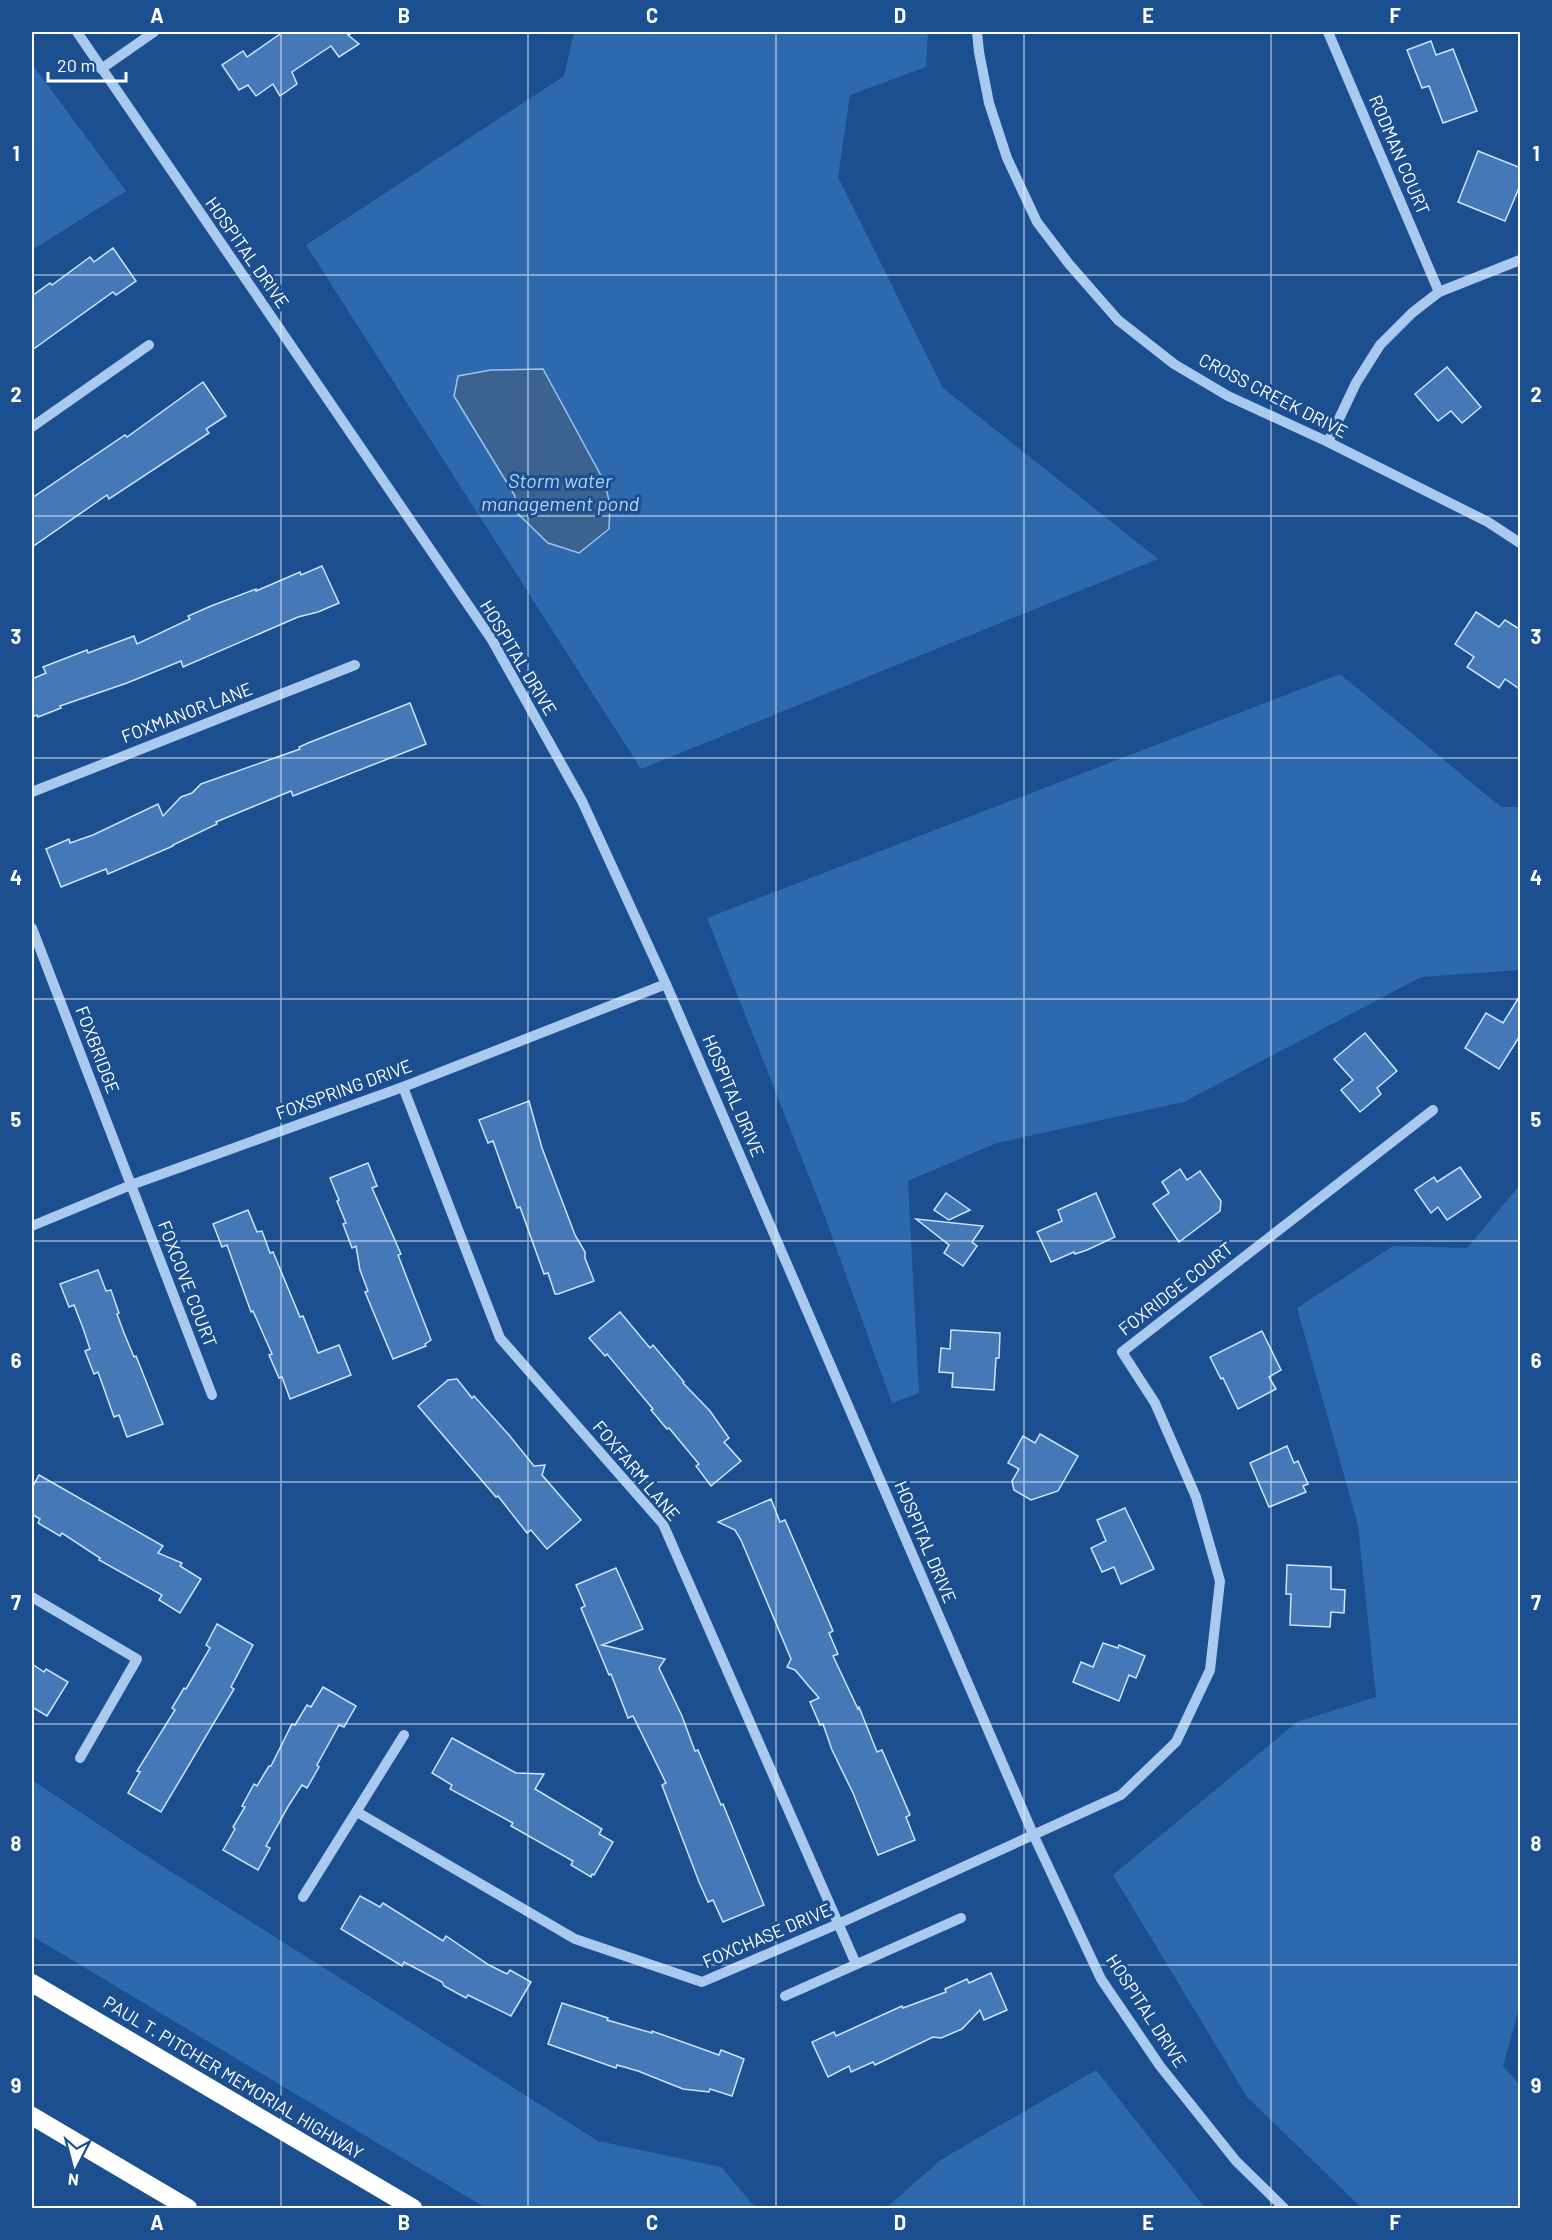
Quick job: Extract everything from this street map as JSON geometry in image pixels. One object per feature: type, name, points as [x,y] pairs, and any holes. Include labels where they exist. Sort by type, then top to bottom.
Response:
[{"type":"highway","name":"PAUL T. PITCHER MEMORIAL HIGHWAY","points":[[32,1983],[413,2208]]},
{"type":"highway","points":[[32,2116],[188,2208]]},
{"type":"street","name":"HOSPITAL DRIVE","points":[[77,32],[492,640],[582,801],[666,984],[1033,1834],[1101,1979],[1153,2057],[1236,2161],[1284,2208]]},
{"type":"street","points":[[101,69],[154,32]]},
{"type":"street","name":"CROSS CREEK DRIVE","points":[[977,32],[989,103],[1007,158],[1037,222],[1069,264],[1118,320],[1174,364],[1228,396],[1328,442],[1488,522],[1521,543]]},
{"type":"street","name":"RODMAN COURT","points":[[1328,32],[1439,292]]},
{"type":"street","points":[[1328,442],[1356,383],[1380,345],[1412,313],[1439,292],[1521,260]]},
{"type":"street","points":[[32,427],[149,345]]},
{"type":"street","name":"FOXMANOR LANE","points":[[32,792],[355,665]]},
{"type":"street","name":"FOXBRIDGE","points":[[32,928],[37,955],[131,1185]]},
{"type":"street","name":"FOXSPRING DRIVE","points":[[32,1226],[131,1185],[404,1087],[666,984]]},
{"type":"street","name":"FOXFARM LANE","points":[[404,1087],[500,1338],[663,1524],[856,1964]]},
{"type":"street","name":"FOXRIDGE COURT","points":[[1033,1834],[1121,1795],[1176,1742],[1210,1670],[1220,1581],[1196,1497],[1155,1403],[1122,1352],[1433,1110]]},
{"type":"street","name":"FOXCOVE COURT","points":[[131,1185],[212,1395]]},
{"type":"street","points":[[32,1597],[137,1659],[80,1758]]},
{"type":"street","points":[[303,1897],[404,1736]]},
{"type":"street","name":"FOXCHASE DRIVE","points":[[357,1812],[575,1939],[702,1982],[838,1924],[1033,1834]]},
{"type":"street","points":[[785,1996],[961,1918]]},
{"type":"shaded area","points":[[574,32],[928,32],[926,67],[850,95],[838,177],[943,388],[1158,559],[641,769],[306,245],[564,76]]},
{"type":"shaded area","points":[[32,64],[126,191],[32,250]]},
{"type":"shaded area","points":[[1340,674],[1501,807],[1520,807],[1520,970],[1421,977],[1184,1102],[997,1143],[908,1181],[919,1393],[892,1403],[825,1217],[707,918]]},
{"type":"shaded area","points":[[1520,1185],[1520,2005],[1503,2066],[1520,2085],[1520,2208],[1362,2208],[1247,2097],[1113,1875],[1297,1722],[1376,1697],[1358,1525],[1297,1308],[1393,1246],[1467,1248]]},
{"type":"shaded area","points":[[32,1780],[137,1850],[598,2141],[721,2167],[756,2208],[486,2208],[32,1936]]},
{"type":"shaded area","points":[[1096,2070],[1205,2208],[886,2208],[942,2159]]},
{"type":"water","name":"Storm water management pond","points":[[543,369],[605,483],[610,505],[609,529],[579,553],[548,543],[515,511],[515,496],[454,396],[458,376],[491,370]]},
{"type":"building","points":[[283,32],[354,32],[348,35],[359,44],[339,57],[331,46],[292,72],[297,84],[280,96],[273,84],[256,96],[248,85],[239,90],[222,65],[243,51],[247,57]]},
{"type":"building","points":[[1431,41],[1436,55],[1453,49],[1477,111],[1443,123],[1429,86],[1422,88],[1407,50]]},
{"type":"building","points":[[1478,151],[1521,168],[1521,183],[1505,221],[1458,202]]},
{"type":"building","points":[[113,248],[136,281],[116,295],[113,292],[32,350],[32,296],[50,283],[52,285],[90,257],[94,262]]},
{"type":"building","points":[[1447,367],[1481,407],[1462,423],[1451,411],[1438,421],[1415,394]]},
{"type":"building","points":[[203,382],[226,416],[206,429],[209,433],[109,499],[107,495],[32,547],[32,498],[125,435],[127,437]]},
{"type":"building","points":[[322,566],[339,603],[298,617],[183,667],[181,661],[60,706],[61,708],[38,717],[37,715],[32,717],[32,679],[46,673],[43,667],[87,650],[88,653],[134,636],[137,644],[190,619],[188,616],[211,606],[256,589],[256,591],[300,572],[301,575]]},
{"type":"building","points":[[1476,612],[1499,627],[1505,620],[1521,630],[1521,690],[1505,679],[1499,688],[1467,667],[1474,657],[1455,644]]},
{"type":"building","points":[[410,703],[426,744],[293,796],[291,791],[216,822],[217,824],[173,846],[108,874],[106,869],[61,887],[46,849],[69,839],[70,843],[93,835],[158,804],[163,816],[181,797],[192,793],[201,784],[300,749],[299,747],[308,743]]},
{"type":"building","points":[[1521,994],[1521,1034],[1499,1069],[1465,1048],[1486,1013],[1503,1023]]},
{"type":"building","points":[[1365,1033],[1397,1071],[1377,1088],[1381,1094],[1360,1112],[1341,1090],[1353,1080],[1334,1059]]},
{"type":"building","points":[[529,1101],[542,1148],[575,1235],[585,1252],[594,1281],[558,1294],[555,1294],[548,1273],[544,1274],[493,1141],[488,1143],[479,1120]]},
{"type":"building","points":[[368,1163],[377,1186],[372,1188],[401,1254],[398,1255],[431,1340],[425,1344],[426,1346],[393,1359],[365,1292],[368,1291],[360,1270],[356,1246],[352,1248],[343,1224],[346,1223],[337,1201],[339,1200],[330,1178]]},
{"type":"building","points":[[1460,1167],[1481,1197],[1447,1220],[1438,1207],[1431,1213],[1415,1190],[1434,1177],[1437,1182]]},
{"type":"building","points":[[1180,1169],[1187,1180],[1200,1171],[1221,1201],[1220,1211],[1179,1242],[1153,1204],[1169,1193],[1162,1182]]},
{"type":"building","points":[[946,1193],[970,1210],[949,1220],[934,1210]]},
{"type":"building","points":[[1096,1193],[1115,1237],[1087,1250],[1075,1254],[1074,1252],[1051,1262],[1037,1232],[1062,1221],[1058,1210]]},
{"type":"building","points":[[248,1210],[257,1232],[262,1231],[270,1253],[273,1252],[318,1353],[339,1345],[351,1375],[290,1399],[282,1377],[279,1378],[269,1355],[272,1354],[253,1311],[251,1312],[227,1245],[222,1247],[213,1224]]},
{"type":"building","points":[[916,1219],[983,1226],[972,1242],[977,1246],[963,1266],[944,1253],[949,1245]]},
{"type":"building","points":[[98,1270],[106,1291],[111,1290],[124,1333],[134,1357],[136,1356],[163,1424],[127,1437],[119,1415],[114,1417],[98,1372],[94,1374],[85,1351],[90,1349],[83,1328],[74,1305],[69,1307],[60,1284]]},
{"type":"building","points":[[620,1312],[650,1348],[653,1345],[683,1383],[710,1411],[729,1438],[724,1442],[741,1461],[711,1486],[696,1466],[699,1464],[651,1410],[653,1409],[607,1354],[605,1356],[589,1338]]},
{"type":"building","points":[[951,1330],[1000,1333],[994,1390],[952,1387],[953,1373],[939,1372],[941,1348],[950,1349]]},
{"type":"building","points":[[1262,1331],[1281,1370],[1269,1377],[1276,1389],[1238,1409],[1210,1357]]},
{"type":"building","points":[[457,1379],[472,1398],[474,1396],[509,1435],[534,1466],[545,1465],[542,1475],[581,1520],[547,1549],[531,1530],[527,1533],[498,1496],[496,1497],[418,1406],[448,1380]]},
{"type":"building","points":[[1040,1434],[1078,1456],[1058,1491],[1031,1500],[1014,1490],[1012,1481],[1019,1469],[1008,1463],[1023,1436],[1035,1443]]},
{"type":"building","points":[[1287,1446],[1294,1463],[1298,1461],[1308,1484],[1303,1486],[1306,1492],[1269,1507],[1250,1463]]},
{"type":"building","points":[[39,1475],[163,1546],[158,1553],[182,1563],[180,1566],[201,1579],[180,1613],[159,1600],[162,1595],[99,1560],[100,1558],[62,1533],[60,1536],[38,1523],[40,1519],[32,1514],[32,1488]]},
{"type":"building","points":[[771,1499],[780,1522],[785,1520],[833,1631],[829,1633],[838,1654],[833,1656],[858,1709],[859,1707],[877,1752],[882,1750],[910,1815],[906,1817],[915,1840],[878,1855],[823,1724],[820,1725],[810,1702],[819,1698],[795,1670],[787,1667],[791,1659],[741,1540],[735,1530],[718,1522]]},
{"type":"building","points":[[1125,1508],[1154,1569],[1121,1584],[1114,1567],[1102,1572],[1091,1548],[1106,1541],[1097,1520]]},
{"type":"building","points":[[1287,1565],[1331,1567],[1331,1589],[1345,1590],[1344,1613],[1331,1612],[1330,1627],[1290,1625],[1291,1594],[1286,1594]]},
{"type":"building","points":[[616,1568],[643,1629],[602,1645],[665,1659],[659,1668],[682,1716],[695,1751],[698,1750],[721,1805],[723,1804],[764,1905],[723,1922],[713,1900],[708,1902],[662,1785],[666,1783],[633,1716],[628,1718],[581,1608],[585,1606],[576,1585]]},
{"type":"building","points":[[217,1624],[253,1645],[231,1687],[234,1689],[161,1812],[128,1793],[140,1772],[137,1771],[175,1710],[172,1708],[210,1648],[206,1645]]},
{"type":"building","points":[[1103,1643],[1118,1648],[1119,1645],[1145,1656],[1136,1678],[1129,1675],[1119,1701],[1073,1682],[1081,1662],[1093,1667]]},
{"type":"building","points":[[32,1664],[68,1682],[47,1716],[32,1707]]},
{"type":"building","points":[[323,1687],[356,1706],[344,1727],[339,1725],[307,1788],[302,1785],[289,1805],[266,1846],[270,1848],[258,1870],[223,1850],[235,1829],[233,1827],[245,1807],[242,1806],[254,1784],[257,1786],[271,1766],[292,1724],[295,1725],[307,1705],[311,1707]]},
{"type":"building","points":[[452,1738],[516,1773],[544,1774],[535,1789],[602,1829],[599,1834],[613,1842],[594,1875],[592,1874],[591,1877],[571,1865],[573,1861],[511,1826],[513,1823],[450,1789],[452,1785],[432,1773]]},
{"type":"building","points":[[360,1896],[380,1907],[383,1903],[443,1941],[446,1936],[489,1965],[507,1974],[510,1970],[531,1982],[511,2016],[468,1995],[466,1998],[404,1962],[402,1966],[341,1929]]},
{"type":"building","points":[[991,1973],[1007,2010],[984,2020],[980,2010],[962,2029],[941,2038],[933,2037],[875,2065],[873,2062],[851,2072],[849,2066],[828,2077],[812,2042],[834,2032],[836,2036],[902,2006],[903,2008],[946,1992],[945,1989],[967,1979],[969,1983]]},
{"type":"building","points":[[562,2003],[608,2018],[607,2020],[652,2033],[652,2031],[719,2055],[721,2050],[744,2059],[732,2096],[710,2089],[709,2092],[683,2089],[638,2071],[617,2065],[616,2068],[548,2044]]}]
